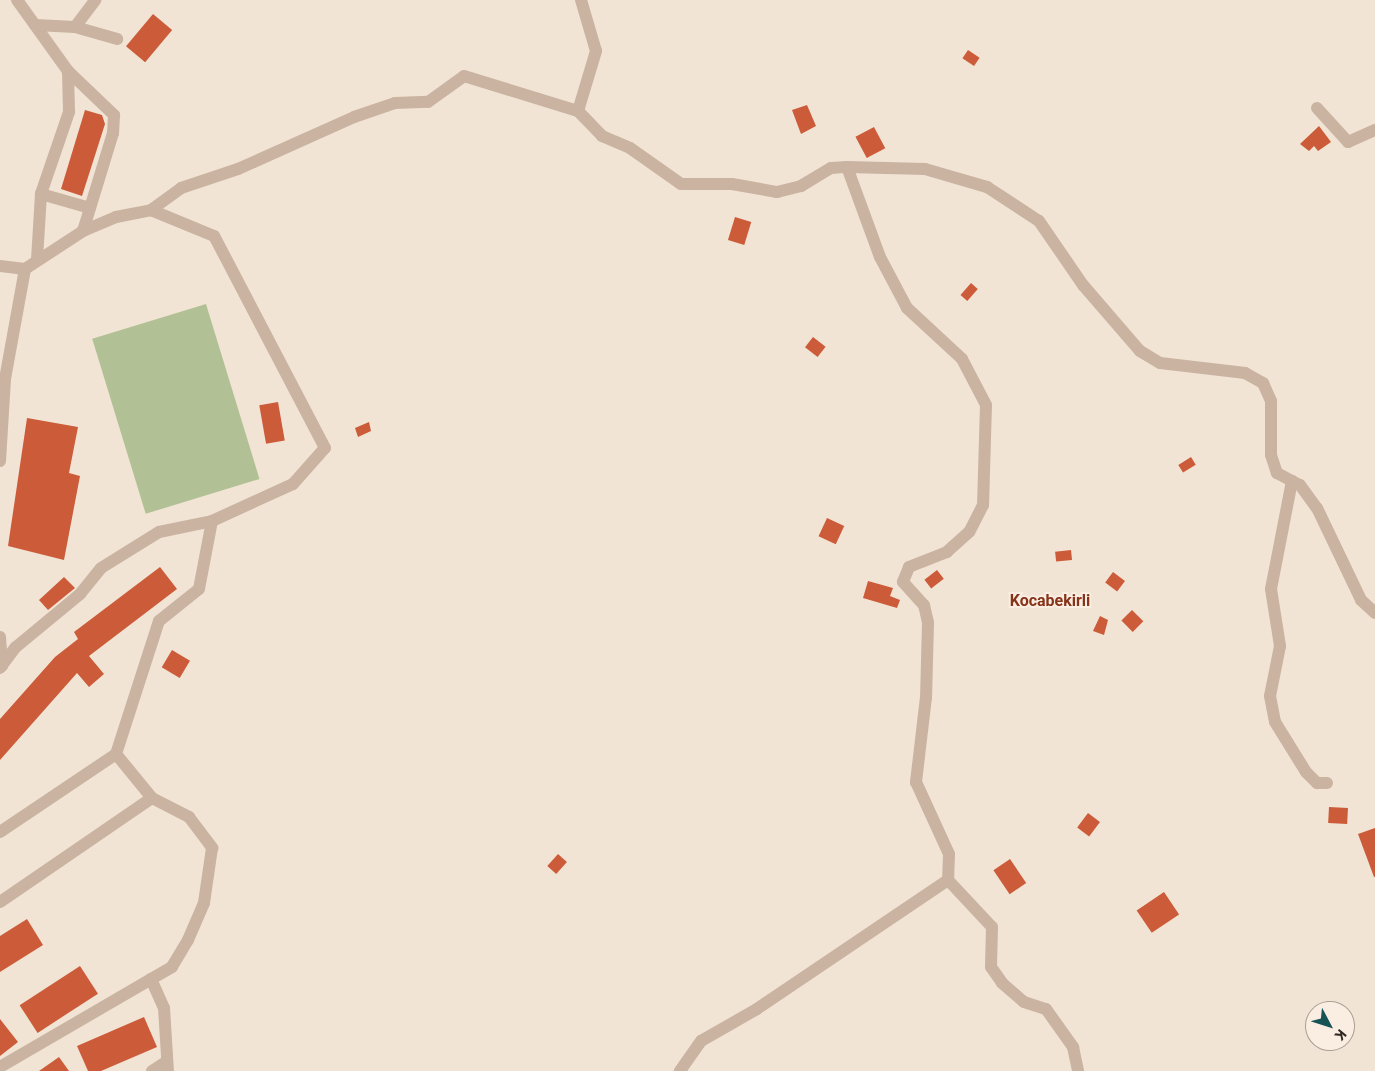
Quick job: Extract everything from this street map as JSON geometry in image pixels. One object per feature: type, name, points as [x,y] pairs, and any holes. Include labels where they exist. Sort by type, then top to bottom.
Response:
[{"type":"street","points":[[17,0],[68,71],[114,115],[83,231]]},
{"type":"street","points":[[74,27],[95,0]]},
{"type":"street","points":[[578,111],[596,51],[581,0]]},
{"type":"street","points":[[35,25],[74,27],[117,40]]},
{"type":"street","points":[[37,260],[41,194],[69,112],[68,71]]},
{"type":"street","points":[[0,461],[5,379],[25,269],[83,231],[116,216],[151,210],[181,188],[238,169],[302,136],[395,102],[428,102],[464,76],[578,111],[602,136],[630,148],[681,184],[732,184],[777,192],[800,186],[831,168],[847,167],[924,168],[987,187],[1039,221],[1083,285],[1140,351],[1160,363],[1245,374],[1263,383],[1271,401],[1271,455],[1277,472],[1292,481],[1317,508],[1361,600],[1375,614]]},
{"type":"street","points":[[1317,108],[1348,142],[1375,130]]},
{"type":"street","points":[[847,167],[880,257],[907,308],[962,359],[986,405],[983,505],[969,532],[947,552],[909,567],[903,582],[924,605],[928,623],[926,697],[916,782],[949,854],[948,880],[992,927],[992,967],[1002,983],[1024,1002],[1046,1008],[1073,1048],[1078,1071]]},
{"type":"street","points":[[41,194],[90,208]]},
{"type":"street","points":[[1,667],[16,647],[80,594],[101,568],[159,532],[212,521],[293,484],[325,448],[214,236],[151,210]]},
{"type":"street","points":[[0,266],[25,269]]},
{"type":"street","points":[[1292,481],[1271,589],[1280,646],[1270,696],[1275,722],[1306,772],[1317,783],[1327,783]]},
{"type":"street","points":[[0,832],[116,754],[159,621],[199,589],[212,521]]},
{"type":"street","points":[[0,638],[1,667]]},
{"type":"street","points":[[0,1067],[172,968],[188,940],[204,903],[212,848],[189,817],[152,798],[116,754]]},
{"type":"street","points":[[0,902],[152,798]]},
{"type":"street","points":[[680,1071],[701,1042],[757,1009],[948,880]]},
{"type":"street","points":[[151,979],[164,1008],[169,1034],[167,1067],[152,1071]]},
{"type":"green space","points":[[206,304],[260,479],[146,514],[92,339]]},
{"type":"building","points":[[153,14],[172,30],[145,62],[126,46]]},
{"type":"building","points":[[968,50],[980,58],[974,66],[962,58]]},
{"type":"building","points":[[807,105],[816,126],[801,134],[792,110]]},
{"type":"building","points":[[85,110],[102,115],[105,124],[82,196],[61,189]]},
{"type":"building","points":[[1319,126],[1331,142],[1318,151],[1314,146],[1309,151],[1300,144]]},
{"type":"building","points":[[874,127],[885,148],[867,158],[855,137]]},
{"type":"building","points":[[735,217],[751,222],[744,245],[728,240]]},
{"type":"building","points":[[971,283],[978,289],[967,301],[961,295]]},
{"type":"building","points":[[813,337],[826,347],[818,357],[805,347]]},
{"type":"building","points":[[278,402],[285,440],[266,444],[259,405]]},
{"type":"building","points":[[27,418],[78,427],[69,473],[80,476],[64,560],[8,546]]},
{"type":"building","points":[[369,422],[371,431],[358,437],[355,428]]},
{"type":"building","points":[[1191,457],[1196,465],[1183,473],[1178,465]]},
{"type":"building","points":[[827,518],[844,526],[836,544],[819,536]]},
{"type":"building","points":[[1071,550],[1072,560],[1056,562],[1055,552]]},
{"type":"building","points":[[160,567],[177,589],[89,656],[104,674],[89,687],[77,673],[0,760],[0,719],[55,657],[78,639],[74,632]]},
{"type":"building","points":[[937,570],[944,579],[931,589],[924,580]]},
{"type":"building","points":[[1113,572],[1125,581],[1117,591],[1105,582]]},
{"type":"building","points":[[64,577],[75,588],[48,610],[39,600]]},
{"type":"building","points":[[868,581],[893,588],[890,596],[900,600],[897,608],[863,598]]},
{"type":"building","points":[[1132,610],[1143,621],[1133,632],[1121,621]]},
{"type":"building","points":[[1100,616],[1108,620],[1104,635],[1093,631]]},
{"type":"building","points":[[172,650],[190,661],[180,678],[162,667]]},
{"type":"building","points":[[1329,807],[1348,808],[1347,824],[1328,823]]},
{"type":"building","points":[[1088,813],[1100,822],[1089,836],[1077,827]]},
{"type":"building","points":[[1375,828],[1375,877],[1374,877],[1358,834]]},
{"type":"building","points":[[558,854],[567,862],[556,874],[547,866]]},
{"type":"building","points":[[1010,859],[1026,883],[1010,894],[993,870]]},
{"type":"building","points":[[1164,892],[1179,914],[1152,933],[1137,910]]},
{"type":"building","points":[[27,919],[43,945],[0,972],[0,936]]},
{"type":"building","points":[[80,966],[98,994],[38,1033],[20,1005]]},
{"type":"building","points":[[144,1017],[157,1047],[101,1071],[88,1071],[77,1046]]},
{"type":"building","points":[[0,1019],[18,1042],[0,1056]]},
{"type":"building","points":[[59,1057],[69,1071],[39,1071]]},
{"type":"district","name":"Kocabekirli","points":[[1050,601]]}]
